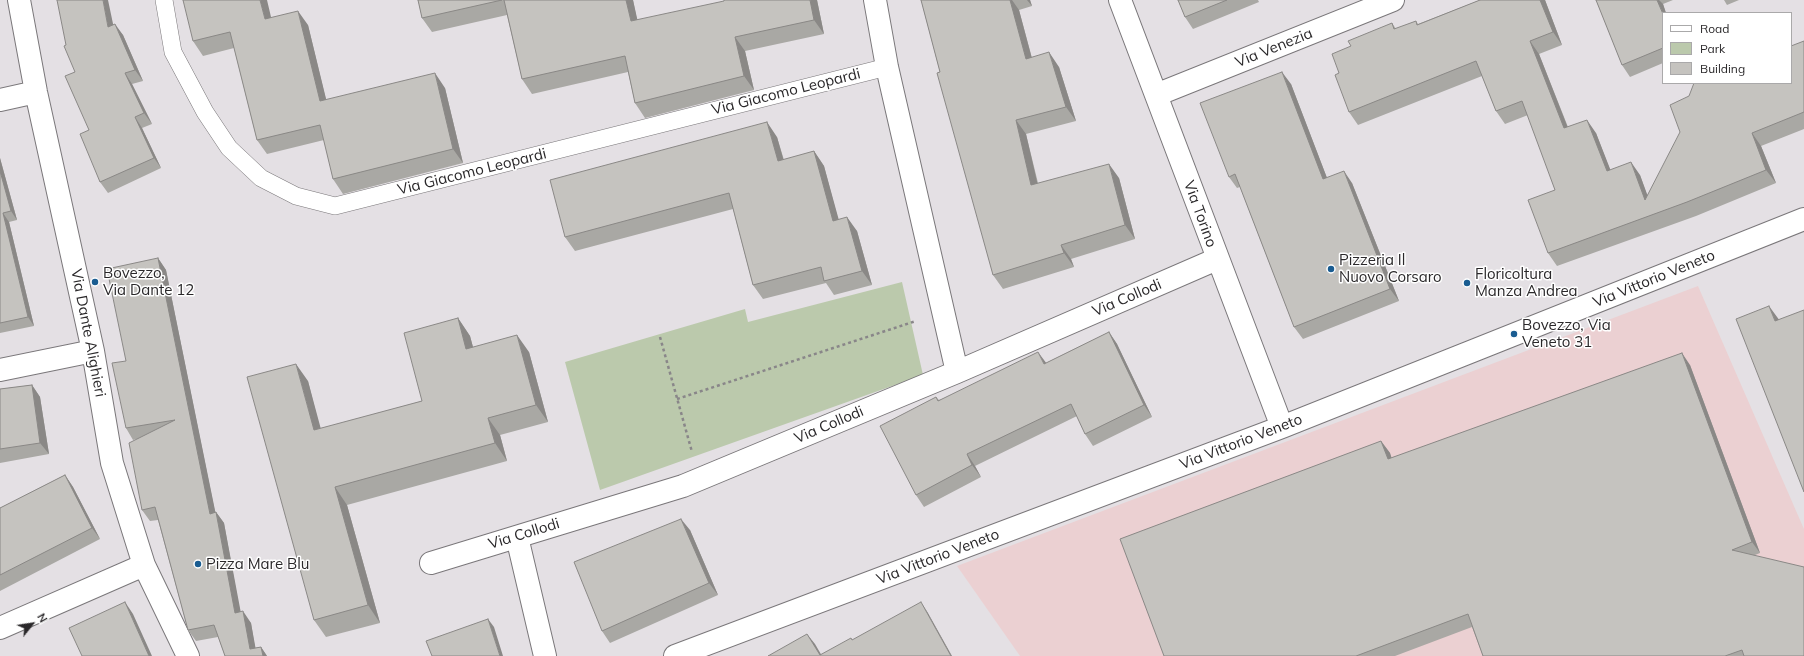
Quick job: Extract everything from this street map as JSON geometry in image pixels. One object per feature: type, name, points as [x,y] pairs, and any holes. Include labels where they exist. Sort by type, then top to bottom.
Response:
[{"type":"street","name":"Via Dante Alighieri","points":[[19,0],[36,92],[93,351],[112,463],[144,565],[188,656]]},
{"type":"street","points":[[875,0],[887,67],[957,372]]},
{"type":"street","name":"Via Torino","points":[[1120,0],[1282,427]]},
{"type":"street","name":"Via Venezia","points":[[1156,95],[1392,0]]},
{"type":"street","points":[[0,100],[36,92]]},
{"type":"street","name":"Via Vittorio Veneto","points":[[675,656],[1282,427],[1804,219]]},
{"type":"street","name":"Via Collodi","points":[[431,563],[683,486],[957,372],[1217,259]]},
{"type":"street","points":[[0,370],[93,351]]},
{"type":"street","points":[[517,537],[545,656]]},
{"type":"street","points":[[0,628],[144,565]]},
{"type":"lane","name":"Via Giacomo Leopardi","points":[[164,0],[173,52],[205,112],[229,148],[261,178],[296,196],[335,206],[887,67]]},
{"type":"path","points":[[677,399],[911,322]]},
{"type":"path","points":[[660,337],[693,457]]},
{"type":"shaded area","points":[[1698,286],[1804,529],[1804,656],[1020,656],[957,566]]},
{"type":"green space","points":[[902,282],[923,375],[600,490],[565,362],[745,309],[748,322]]},
{"type":"building","points":[[57,0],[103,0],[108,27],[115,24],[135,70],[125,73],[144,113],[135,117],[154,158],[100,182],[80,134],[89,130],[65,76],[75,72],[64,46],[66,45]]},
{"type":"building","points":[[183,0],[260,0],[265,19],[298,11],[320,101],[435,73],[453,149],[333,179],[320,125],[257,140],[230,32],[193,41]]},
{"type":"building","points":[[418,0],[502,0],[422,18]]},
{"type":"building","points":[[504,0],[626,0],[631,21],[724,0],[810,0],[814,20],[735,37],[744,76],[635,103],[625,56],[522,79]]},
{"type":"building","points":[[921,0],[1010,0],[1026,59],[1049,52],[1066,107],[1016,120],[1031,185],[1109,164],[1125,225],[1061,245],[1064,253],[993,275],[937,73],[940,72]]},
{"type":"building","points":[[1178,0],[1227,0],[1185,17]]},
{"type":"building","points":[[1480,0],[1540,0],[1553,32],[1530,41],[1564,128],[1587,120],[1607,171],[1631,162],[1645,200],[1680,132],[1670,105],[1689,96],[1694,84],[1792,84],[1792,46],[1804,41],[1804,112],[1752,133],[1766,170],[1687,202],[1548,253],[1528,200],[1555,190],[1522,101],[1496,111],[1476,61],[1349,112],[1335,75],[1339,73],[1332,54],[1351,46],[1348,41],[1392,23],[1394,29],[1416,21],[1417,25]]},
{"type":"building","points":[[1596,0],[1657,0],[1662,12],[1662,48],[1622,65]]},
{"type":"building","points":[[1282,72],[1323,179],[1344,171],[1390,289],[1294,327],[1235,174],[1229,177],[1200,103]]},
{"type":"building","points":[[767,122],[778,161],[814,151],[833,221],[847,217],[862,271],[824,281],[821,267],[753,285],[729,193],[565,237],[550,180]]},
{"type":"building","points":[[0,171],[11,211],[3,213],[28,317],[0,323]]},
{"type":"building","points":[[158,258],[210,514],[216,512],[235,613],[243,611],[250,649],[261,647],[263,656],[225,656],[214,625],[188,630],[155,507],[142,510],[129,443],[175,420],[126,428],[112,363],[126,361],[107,269]]},
{"type":"building","points":[[1769,306],[1775,321],[1804,310],[1804,492],[1736,319]]},
{"type":"building","points":[[458,318],[466,349],[517,335],[536,405],[488,418],[495,443],[335,487],[368,605],[314,620],[247,377],[296,364],[314,430],[422,401],[404,333]]},
{"type":"building","points":[[1109,332],[1144,405],[1085,434],[1071,404],[967,454],[972,465],[916,495],[880,426],[936,397],[938,401],[1038,352],[1044,364]]},
{"type":"building","points":[[1682,353],[1752,542],[1732,550],[1804,567],[1804,656],[1744,656],[1742,650],[1725,656],[1483,656],[1468,614],[1356,656],[1164,656],[1120,539],[1381,441],[1388,459]]},
{"type":"building","points":[[32,385],[40,443],[0,449],[0,389]]},
{"type":"building","points":[[65,475],[92,528],[0,575],[0,508]]},
{"type":"building","points":[[681,519],[709,583],[602,631],[574,562]]},
{"type":"building","points":[[125,602],[149,656],[82,656],[69,628]]},
{"type":"building","points":[[921,602],[951,656],[768,656],[807,634],[820,655],[851,638],[852,640]]},
{"type":"building","points":[[488,619],[500,656],[432,656],[426,641]]},
{"type":"place","name":"Pizzeria Il Nuovo Corsaro","points":[[1331,269]]},
{"type":"place","name":"Bovezzo, Via Dante 12","points":[[95,282]]},
{"type":"place","name":"Floricoltura Manza Andrea","points":[[1467,283]]},
{"type":"place","name":"Bovezzo, Via Veneto 31","points":[[1514,334]]},
{"type":"place","name":"Pizza Mare Blu","points":[[198,564]]}]
